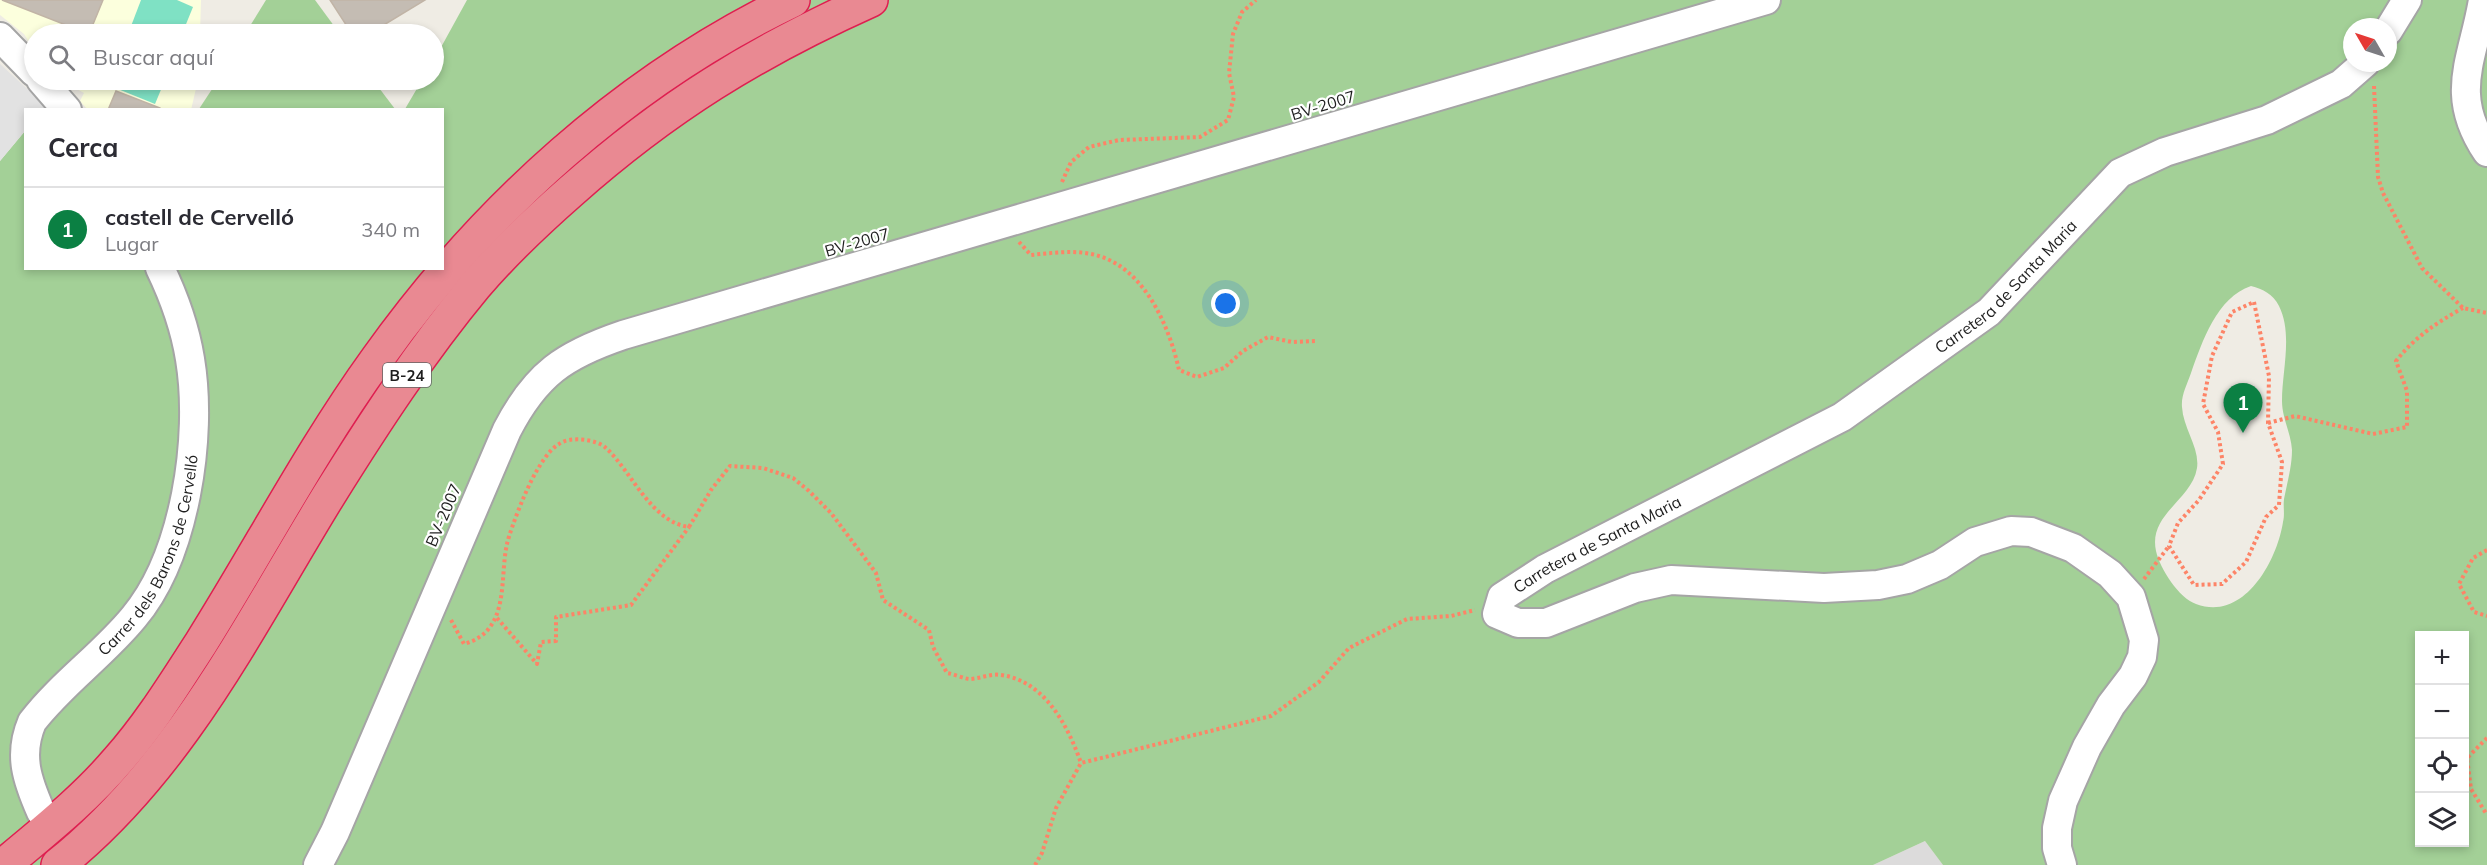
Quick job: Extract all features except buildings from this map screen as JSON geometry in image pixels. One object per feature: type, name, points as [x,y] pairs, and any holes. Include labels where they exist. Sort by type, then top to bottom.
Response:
[{"type":"highway","name":"B-24","points":[[4,865],[65,815],[118,760],[165,699],[376,359],[454,259],[515,196],[596,123],[752,19],[793,0]]},
{"type":"highway","name":"B-24","points":[[58,865],[84,844],[143,782],[198,711],[405,378],[477,284],[538,220],[618,149],[696,92],[777,44],[871,0]]},
{"type":"street","name":"BV-2007","points":[[318,865],[335,832],[507,430],[528,392],[541,377],[576,353],[622,334],[1766,0]]},
{"type":"street","points":[[2396,18],[2407,0]]},
{"type":"street","points":[[2483,0],[2465,77],[2465,103],[2479,140],[2487,152]]},
{"type":"street","points":[[0,37],[24,62]]},
{"type":"street","name":"Carretera de Santa Maria","points":[[2062,865],[2057,848],[2057,828],[2063,801],[2087,747],[2142,657],[2144,640],[2131,597],[2110,574],[2073,548],[2031,532],[2011,531],[1975,542],[1940,565],[1907,579],[1878,585],[1824,588],[1671,580],[1635,588],[1546,623],[1518,623],[1497,614],[1499,603],[1502,597],[1545,569],[1842,417],[1989,312],[2120,173],[2165,152],[2267,120],[2341,84],[2355,72]]},
{"type":"street","points":[[50,90],[65,108]]},
{"type":"street","name":"Carrer dels Barons de Cervelló","points":[[40,812],[29,784],[24,762],[26,737],[32,722],[135,616],[164,570],[178,524],[187,482],[194,400],[186,340],[161,270]]},
{"type":"path","points":[[1056,209],[1062,181],[1071,162],[1089,147],[1119,140],[1200,137],[1228,120],[1234,97],[1229,73],[1233,34],[1242,12],[1256,0]]},
{"type":"path","points":[[2370,72],[2374,79],[2378,177],[2383,193],[2422,268],[2463,308],[2487,313]]},
{"type":"path","points":[[1009,222],[1021,248],[1031,255],[1093,254],[1124,270],[1140,284],[1156,305],[1174,350],[1179,370],[1197,377],[1224,368],[1243,351],[1268,337],[1292,342],[1316,341]]},
{"type":"path","points":[[2131,597],[2169,546],[2178,523],[2199,500],[2223,464],[2218,432],[2204,404],[2212,356],[2232,312],[2254,302],[2269,375],[2268,423],[2282,462],[2279,505],[2266,517],[2246,562],[2222,584],[2194,585],[2169,546]]},
{"type":"path","points":[[2268,423],[2295,416],[2373,434],[2406,427],[2407,391],[2396,361],[2413,340],[2463,308]]},
{"type":"path","points":[[449,616],[464,644],[475,641],[497,618],[507,564],[507,544],[526,491],[550,451],[561,442],[589,440],[606,447],[661,515],[677,526],[689,527]]},
{"type":"path","points":[[497,618],[537,664],[541,642],[556,641],[556,617],[630,605],[689,527],[711,490],[730,466],[764,468],[793,478],[831,513],[876,573],[883,600],[929,630],[933,646],[947,673],[970,679],[1000,674],[1020,680],[1040,694],[1053,708],[1072,737],[1081,763]]},
{"type":"path","points":[[2487,550],[2473,558],[2459,584],[2474,612],[2487,616]]},
{"type":"path","points":[[1035,865],[1042,853],[1056,808],[1081,763],[1271,716],[1318,682],[1349,648],[1407,619],[1451,616],[1499,603]]},
{"type":"path","points":[[2487,738],[2467,758],[2471,789],[2487,815]]},
{"type":"shaded area","points":[[0,0],[201,0],[200,24],[24,24],[24,34],[0,15]]},
{"type":"shaded area","points":[[0,64],[24,86],[24,90],[28,90],[47,107],[24,108],[24,132],[0,161]]},
{"type":"shaded area","points":[[79,90],[196,90],[191,108],[86,108],[80,101],[84,93]]},
{"type":"shaded area","points":[[1925,841],[1943,865],[1873,865]]},
{"type":"green space","points":[[141,0],[177,0],[193,7],[186,24],[132,24]]},
{"type":"green space","points":[[266,0],[315,0],[333,24],[251,24]]},
{"type":"green space","points":[[467,0],[2487,0],[2487,865],[1943,865],[1925,841],[1873,865],[0,865],[0,161],[24,132],[24,270],[444,270],[444,108],[406,108],[416,90],[444,90],[444,42]],"holes":[[[2251,286],[2264,290],[2277,302],[2285,328],[2286,353],[2282,407],[2292,456],[2284,499],[2284,519],[2274,554],[2255,584],[2243,596],[2229,604],[2213,607],[2196,604],[2183,596],[2166,574],[2158,558],[2155,538],[2158,527],[2187,489],[2197,468],[2196,453],[2185,423],[2182,403],[2200,348],[2220,310],[2239,292]]]},
{"type":"green space","points":[[120,90],[161,90],[155,104]]},
{"type":"green space","points":[[211,90],[381,90],[394,108],[200,108]]},
{"type":"place","name":"castell de Cervelló","points":[[2243,433]]}]
